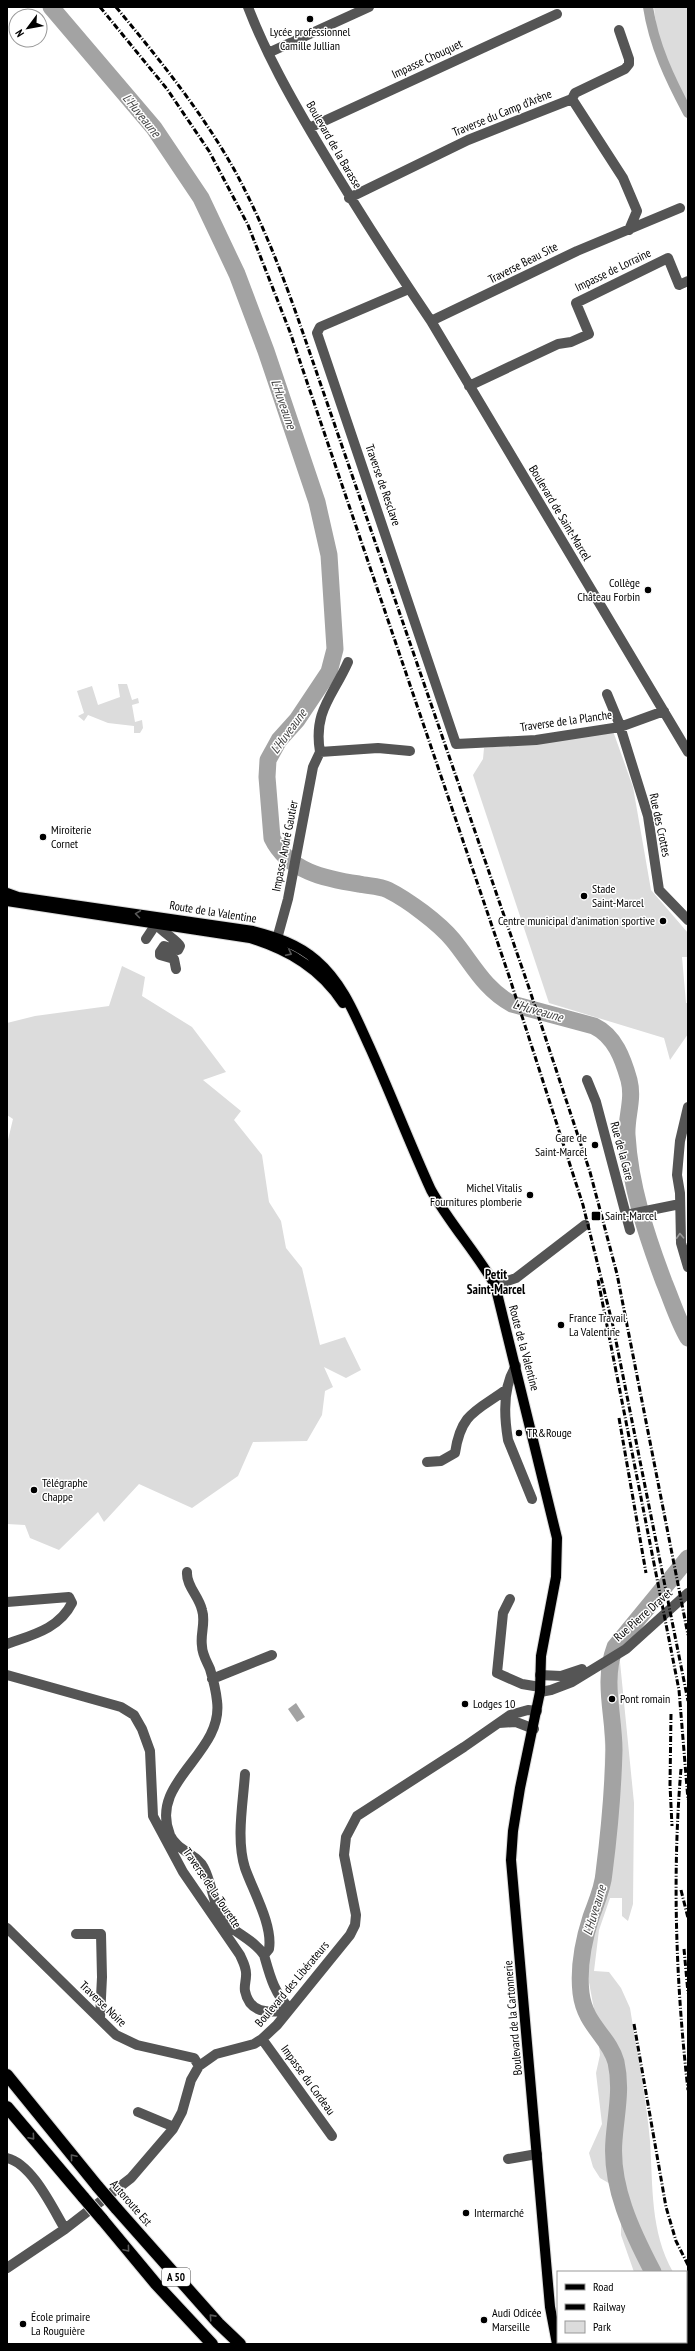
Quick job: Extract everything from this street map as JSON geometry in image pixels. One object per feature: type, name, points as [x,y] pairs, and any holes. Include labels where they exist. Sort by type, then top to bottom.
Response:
[{"type":"highway","name":"Autoroute Est","points":[[7,2075],[116,2208],[218,2323],[240,2344]]},
{"type":"highway","name":"A 50","points":[[7,2107],[156,2284],[212,2344]]},
{"type":"main road","name":"Route de la Valentine","points":[[7,893],[18,897],[176,919],[197,927]]},
{"type":"main road","name":"Route de la Valentine","points":[[7,901],[156,924],[253,931],[276,942],[301,948],[316,960],[333,978],[355,1012],[431,1190],[444,1213],[486,1270],[495,1285],[557,1538],[556,1577],[541,1656],[540,1690]]},
{"type":"main road","points":[[156,924],[160,922],[170,922],[176,919]]},
{"type":"main road","name":"Boulevard de la Cartonnerie","points":[[540,1690],[534,1729],[520,1788],[513,1830],[511,1860],[550,2307],[557,2344]]},
{"type":"street","name":"Boulevard de la Barasse","points":[[248,7],[268,53],[309,128],[350,198],[409,289]]},
{"type":"street","points":[[268,53],[369,7]]},
{"type":"street","name":"Impasse Chouquet","points":[[309,128],[557,14]]},
{"type":"street","name":"Traverse du Camp d'Arène","points":[[350,198],[468,140],[572,98],[575,93],[621,72],[629,64],[619,30]]},
{"type":"street","points":[[572,98],[608,158],[623,178],[637,211],[629,230]]},
{"type":"street","name":"Traverse Beau Site","points":[[431,321],[577,251],[680,208]]},
{"type":"street","name":"Impasse de Lorraine","points":[[469,386],[558,344],[571,342],[589,334],[576,303],[668,258],[679,285],[688,281]]},
{"type":"street","name":"Boulevard de Saint-Marcel","points":[[409,289],[431,321],[688,752]]},
{"type":"street","name":"Traverse de Resclave","points":[[409,289],[320,326],[317,333],[456,744]]},
{"type":"street","points":[[348,662],[320,717],[318,736],[320,752],[378,748],[410,751]]},
{"type":"street","name":"Rue des Crottes","points":[[607,694],[620,727],[648,816],[659,890],[688,920]]},
{"type":"street","name":"Traverse de la Planche","points":[[456,744],[470,745],[536,740],[620,727],[664,711]]},
{"type":"street","name":"Impasse André Gautier","points":[[276,942],[291,881],[313,767],[320,752]]},
{"type":"street","points":[[146,939],[156,924],[162,933],[178,942],[180,946],[178,950],[164,946],[160,952],[160,955],[174,959],[176,969]]},
{"type":"street","name":"Rue de la Gare","points":[[587,1080],[596,1102],[628,1215],[630,1230]]},
{"type":"street","points":[[688,1107],[680,1141],[677,1175],[684,1192],[680,1204],[680,1243],[688,1267]]},
{"type":"street","points":[[628,1215],[680,1204]]},
{"type":"street","points":[[495,1285],[518,1277],[585,1225]]},
{"type":"street","points":[[516,1366],[508,1378],[508,1440],[532,1499]]},
{"type":"street","points":[[427,1462],[441,1461],[455,1453],[459,1432],[465,1421],[478,1407],[507,1389]]},
{"type":"street","points":[[187,1572],[187,1579],[203,1611],[202,1647],[218,1702],[215,1725],[204,1748],[168,1796],[166,1808],[169,1833],[173,1841],[204,1868],[216,1904],[227,1924],[249,1940],[264,1955],[272,1984],[281,2000],[289,2010]]},
{"type":"street","name":"Rue Pierre Dravet","points":[[540,1690],[550,1690],[572,1682],[626,1649],[688,1593]]},
{"type":"street","points":[[7,1602],[59,1596],[69,1597],[72,1603],[67,1613],[55,1624],[7,1644]]},
{"type":"street","points":[[510,1599],[503,1613],[497,1673],[540,1690]]},
{"type":"street","points":[[212,1679],[272,1655]]},
{"type":"street","name":"Rue Pierre Dravet","points":[[540,1675],[562,1676],[586,1667],[598,1665]]},
{"type":"street","name":"Traverse de la Tourette","points":[[7,1675],[121,1707],[134,1715],[142,1729],[150,1751],[153,1816],[183,1872],[246,1966],[244,1990],[247,1996],[259,2011],[266,2013],[289,2010]]},
{"type":"street","name":"Boulevard des Libérateurs","points":[[7,2268],[65,2228],[131,2178],[174,2127],[182,2112],[191,2080],[199,2066],[216,2054],[254,2044],[262,2040],[289,2010],[350,1935],[355,1925],[356,1915],[344,1855],[346,1837],[351,1824],[364,1811],[499,1724],[510,1715],[528,1710],[537,1711]]},
{"type":"street","points":[[499,1724],[516,1722],[534,1729]]},
{"type":"street","points":[[245,1774],[242,1852],[245,1868],[269,1937],[269,1950],[264,1955]]},
{"type":"street","name":"Traverse Noire","points":[[7,1928],[116,2035],[125,2041],[194,2058],[199,2066]]},
{"type":"street","points":[[76,1934],[101,1934],[102,1977],[100,2018]]},
{"type":"street","name":"Impasse du Cordeau","points":[[262,2040],[332,2136]]},
{"type":"street","points":[[138,2112],[174,2127]]},
{"type":"street","points":[[508,2159],[537,2154]]},
{"type":"street","points":[[7,2158],[20,2164],[29,2173],[65,2228]]},
{"type":"green space","points":[[654,7],[688,7],[688,104],[658,46]]},
{"type":"green space","points":[[118,684],[127,684],[132,700],[138,698],[139,703],[132,705],[135,722],[142,720],[143,728],[140,733],[134,733],[134,726],[108,723],[88,715],[84,721],[78,716],[84,713],[77,691],[92,686],[98,705],[120,697]]},
{"type":"green space","name":"Stade Saint-Marcel","points":[[613,731],[633,787],[651,890],[688,933],[688,957],[682,957],[686,1003],[688,1003],[688,1034],[670,1060],[664,1038],[549,1003],[473,775],[483,759],[484,748],[588,736]]},
{"type":"green space","points":[[122,966],[145,977],[142,996],[192,1027],[226,1072],[203,1080],[241,1111],[234,1120],[262,1155],[269,1202],[281,1221],[286,1248],[302,1268],[320,1345],[345,1337],[361,1370],[346,1378],[324,1367],[333,1387],[325,1391],[322,1415],[307,1441],[253,1442],[238,1476],[192,1508],[139,1484],[104,1522],[98,1512],[59,1550],[30,1538],[25,1525],[7,1524],[7,1144],[13,1119],[7,1115],[7,1023],[35,1016],[109,1006]]},
{"type":"green space","points":[[620,1662],[634,1803],[633,1904],[628,1921],[622,1916],[622,1898],[610,1898],[599,1930],[594,1971],[609,1972],[621,1988],[630,2008],[648,2124],[656,2225],[660,2241],[673,2271],[634,2271],[621,2235],[621,2214],[612,2185],[600,2178],[593,2167],[589,2153],[602,2124],[596,2073],[600,2055],[596,2020],[588,1977],[590,1932],[603,1896],[605,1746],[602,1672]]},
{"type":"green space","points":[[687,2292],[688,2344],[668,2343],[687,2343]]},
{"type":"shaded area","points":[[296,1703],[305,1717],[297,1722],[288,1709]]},
{"type":"waterway","name":"L'Huveaune","points":[[51,7],[154,128],[201,198],[237,274],[266,351],[317,502],[329,555],[335,649],[329,672],[297,720],[279,740],[268,760],[267,777],[272,838],[279,849],[288,858],[309,872],[346,882],[385,889],[396,894],[414,906],[432,919],[447,933],[486,983],[502,998],[512,1004],[594,1026],[601,1030],[613,1042],[621,1056],[629,1080],[631,1094],[627,1135],[635,1191],[651,1246],[678,1318],[688,1338]]},
{"type":"waterway","points":[[648,7],[654,35],[659,49],[675,88],[688,113]]},
{"type":"waterway","name":"L'Huveaune","points":[[652,2271],[630,2225],[615,2174],[614,2140],[619,2091],[616,2062],[613,2053],[587,2014],[581,1993],[580,1974],[586,1936],[603,1879],[609,1827],[614,1750],[609,1685],[611,1660],[615,1647],[688,1558]]},
{"type":"railway","points":[[100,7],[167,89],[209,151],[248,225],[290,332],[509,976],[583,1205],[613,1326],[688,1701]]},
{"type":"railway","points":[[116,7],[179,86],[209,128],[235,171],[255,211],[281,271],[296,312],[528,985],[590,1172],[617,1274],[688,1635]]},
{"type":"railway","points":[[598,1280],[679,1690],[688,1800]]},
{"type":"railway","points":[[619,1418],[646,1573]]},
{"type":"railway","points":[[671,1714],[670,1785],[672,1826]]},
{"type":"railway","points":[[681,1769],[678,1809],[676,1889],[678,1970],[688,2090]]},
{"type":"railway","points":[[681,1890],[688,1918]]},
{"type":"railway","points":[[684,1949],[688,1993]]},
{"type":"railway","points":[[634,2024],[666,2207],[676,2241],[688,2265]]},
{"type":"place","name":"Lycée professionnel Camille Jullian","points":[[310,19]]},
{"type":"place","name":"Collège Château Forbin","points":[[648,590]]},
{"type":"place","name":"Miroiterie Cornet","points":[[43,837]]},
{"type":"place","name":"Stade Saint-Marcel","points":[[584,896]]},
{"type":"place","name":"Centre municipal d'animation sportive","points":[[663,921]]},
{"type":"place","name":"Gare de Saint-Marcel","points":[[595,1145]]},
{"type":"place","name":"Michel Vitalis Fournitures plomberie","points":[[530,1195]]},
{"type":"place","name":"Saint-Marcel","points":[[596,1216]]},
{"type":"place","name":"France Travail La Valentine","points":[[561,1325]]},
{"type":"place","name":"TR&Rouge","points":[[519,1433]]},
{"type":"place","name":"Télégraphe Chappe","points":[[34,1490]]},
{"type":"place","name":"Pont romain","points":[[612,1699]]},
{"type":"place","name":"Lodges 10","points":[[465,1704]]},
{"type":"place","name":"Intermarché","points":[[466,2213]]},
{"type":"place","name":"Audi Odicée Marseille","points":[[484,2320]]},
{"type":"place","name":"École primaire La Rouguière","points":[[23,2324]]},
{"type":"district","name":"Petit Saint-Marcel","points":[[496,1282]]}]
